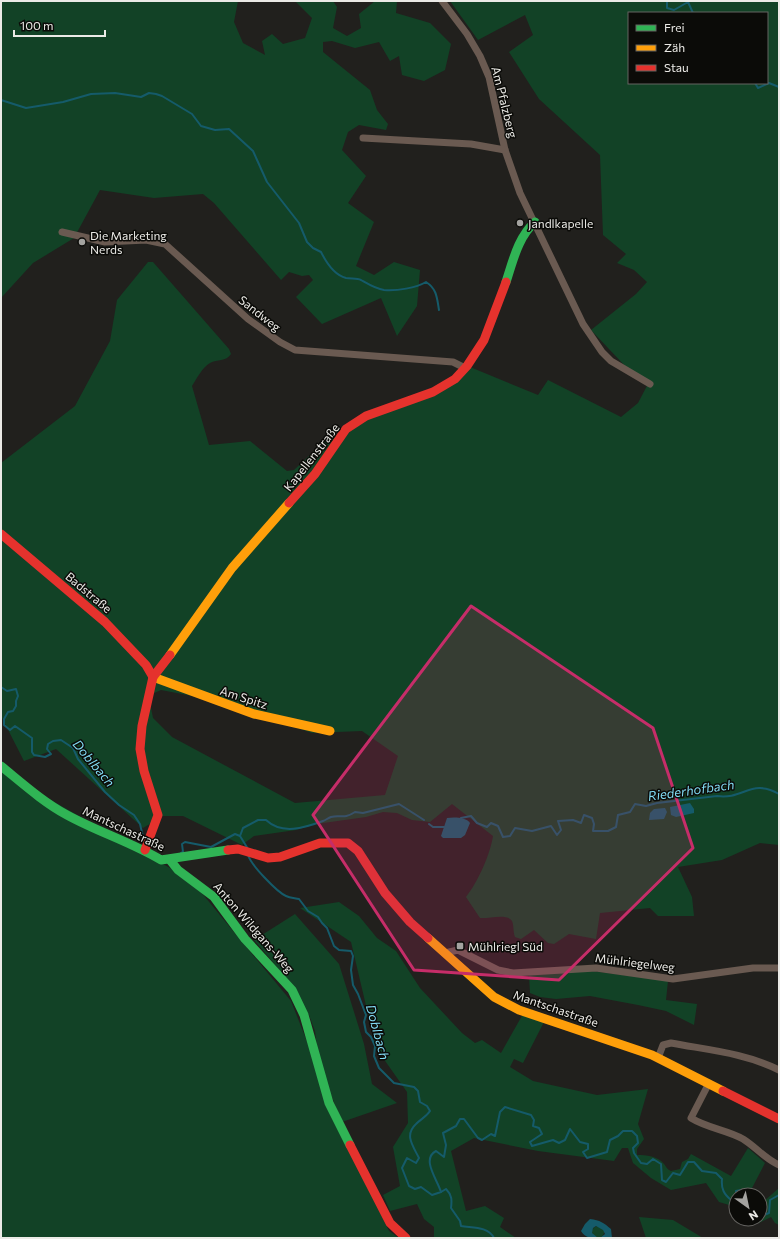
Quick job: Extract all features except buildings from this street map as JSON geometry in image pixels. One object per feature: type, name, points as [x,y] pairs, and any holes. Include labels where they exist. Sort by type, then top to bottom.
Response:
[{"type":"street","name":"Am Pfalzberg","points":[[442,1],[467,34],[480,56],[489,77],[505,150],[520,193],[535,222]]},
{"type":"street","name":"Am Pfalzberg","points":[[363,138],[465,143],[505,150]]},
{"type":"street","name":"Kapellenstraße","points":[[145,850],[156,824],[158,815],[144,770],[140,749],[142,726],[153,677],[184,637],[232,568],[316,474],[346,429],[366,416],[433,392],[455,379],[465,368],[484,340],[492,322],[520,241],[528,228],[535,222]]},
{"type":"street","points":[[535,222],[571,302],[597,345],[617,366],[650,384]]},
{"type":"street","name":"Sandweg","points":[[62,232],[105,242],[146,240],[165,244],[248,319],[280,342],[295,350],[453,362],[465,368]]},
{"type":"street","name":"Badstraße","points":[[1,534],[101,616],[128,645],[150,671],[153,677]]},
{"type":"street","name":"Am Spitz","points":[[153,677],[254,714],[330,731]]},
{"type":"street","name":"Mantschastraße","points":[[1,766],[34,793],[67,815],[145,850],[161,860],[170,860],[228,850],[247,851],[268,858],[280,857],[320,843],[348,842],[358,851],[385,893],[400,911],[484,989],[510,1006],[629,1046],[658,1058],[779,1119]]},
{"type":"street","name":"Anton Wildgans-Weg","points":[[170,860],[174,868],[203,887],[217,899],[239,932],[293,992],[303,1013],[321,1083],[329,1103],[390,1223],[406,1238]]},
{"type":"street","name":"Mühlriegelweg","points":[[445,953],[458,950],[498,970],[513,973],[596,968],[673,979],[750,968],[779,968]]},
{"type":"street","points":[[658,1058],[664,1045],[671,1043],[743,1056],[758,1060],[779,1070]]},
{"type":"street","points":[[709,1083],[691,1118],[703,1125],[743,1139],[765,1158],[779,1165]]},
{"type":"highlighted area","points":[[471,606],[653,728],[693,848],[559,980],[414,970],[313,815]]},
{"type":"green space","points":[[1,1],[238,1],[234,22],[243,43],[265,55],[262,41],[272,34],[283,44],[305,38],[312,18],[295,1],[333,1],[337,7],[333,28],[347,36],[361,28],[359,14],[375,1],[397,1],[396,13],[430,23],[451,44],[445,70],[424,81],[402,75],[399,56],[390,61],[379,42],[355,48],[332,41],[323,42],[323,52],[370,90],[377,110],[388,124],[386,130],[359,125],[348,132],[342,150],[366,176],[348,203],[374,222],[356,266],[374,275],[394,262],[420,270],[417,306],[397,336],[381,298],[322,324],[296,297],[313,280],[309,275],[302,276],[289,272],[281,280],[214,203],[203,194],[154,198],[100,190],[74,238],[33,263],[1,298]]},
{"type":"green space","points":[[450,1],[779,1],[779,845],[760,843],[722,860],[678,867],[692,897],[694,916],[658,916],[650,908],[600,913],[596,939],[569,934],[554,944],[548,943],[534,930],[521,939],[515,937],[512,921],[506,917],[480,918],[466,897],[483,868],[493,836],[452,804],[430,822],[412,820],[397,813],[383,812],[366,817],[316,824],[296,830],[254,836],[242,845],[183,816],[163,816],[143,828],[56,749],[24,761],[1,716],[1,463],[75,406],[110,341],[117,300],[148,262],[153,262],[229,349],[231,354],[227,358],[207,365],[192,386],[209,445],[250,441],[287,471],[294,470],[329,437],[341,435],[366,419],[388,412],[470,367],[538,395],[548,380],[621,417],[638,403],[649,382],[626,367],[591,330],[636,294],[647,282],[634,270],[617,263],[626,254],[603,235],[600,155],[539,99],[509,52],[533,35],[525,15],[478,40]],"holes":[[[161,690],[219,701],[312,733],[362,731],[398,756],[385,795],[295,803],[172,737],[153,718],[150,703],[152,694]]]},
{"type":"green space","points":[[1,763],[23,784],[191,880],[291,1001],[352,1155],[389,1231],[399,1238],[1,1238]]},
{"type":"green space","points":[[339,902],[359,916],[377,938],[396,951],[420,988],[462,1033],[475,1043],[482,1040],[501,1053],[523,1014],[544,1022],[523,1063],[514,1059],[510,1067],[533,1081],[597,1095],[648,1089],[638,1124],[644,1139],[637,1149],[637,1155],[659,1159],[671,1171],[680,1169],[682,1162],[688,1159],[691,1154],[731,1176],[748,1148],[765,1163],[753,1187],[728,1187],[728,1205],[719,1202],[706,1183],[671,1190],[651,1178],[633,1163],[628,1148],[622,1148],[614,1161],[538,1151],[474,1138],[451,1151],[466,1211],[485,1206],[504,1218],[500,1227],[516,1238],[434,1238],[434,1227],[424,1219],[417,1204],[390,1211],[383,1195],[400,1186],[393,1147],[408,1123],[407,1092],[376,1048],[351,942],[300,908]]},
{"type":"green space","points":[[295,914],[339,964],[364,1044],[372,1084],[397,1103],[342,1122],[319,1065],[315,1031],[309,1015],[277,967],[254,940]]},
{"type":"green space","points":[[584,970],[668,981],[666,1000],[697,1004],[694,1025],[666,1011],[638,1005],[590,996],[556,999],[540,997],[530,993],[529,975]]},
{"type":"green space","points":[[779,1188],[779,1225],[775,1223],[771,1217],[768,1218],[768,1198]]},
{"type":"green space","points":[[639,1217],[673,1220],[703,1238],[646,1238]]},
{"type":"green space","points":[[598,1226],[602,1228],[604,1232],[602,1236],[598,1238],[594,1236],[592,1232],[594,1228]]},
{"type":"water","points":[[690,803],[694,809],[694,813],[676,817],[671,815],[670,807]]},
{"type":"water","points":[[665,808],[667,812],[664,819],[649,820],[650,813],[654,809]]},
{"type":"water","points":[[447,818],[460,818],[468,821],[470,823],[465,835],[461,838],[443,838],[441,836]]},
{"type":"water","points":[[590,1219],[602,1222],[611,1229],[612,1238],[600,1238],[605,1234],[603,1230],[596,1226],[593,1228],[592,1233],[598,1238],[591,1238],[584,1235],[581,1231]]},
{"type":"waterway","points":[[667,1],[667,8],[674,10],[688,2],[693,12]]},
{"type":"waterway","points":[[768,83],[779,87]]},
{"type":"waterway","points":[[756,84],[758,88],[767,84]]},
{"type":"waterway","points":[[1,100],[26,108],[63,102],[91,94],[115,93],[141,97],[149,93],[162,96],[192,114],[201,126],[215,130],[229,129],[253,151],[267,182],[299,223],[307,242],[313,248],[321,252],[334,271],[346,278],[359,279],[384,290],[406,289],[426,282],[434,291],[439,310]]},
{"type":"waterway","name":"Doblbach","points":[[1,687],[7,691],[16,689],[18,696],[16,706],[13,711],[8,712],[4,719],[4,725],[10,730],[15,726],[32,738],[32,752],[34,755],[45,757],[51,754],[47,749],[48,744],[53,741],[61,740],[73,748],[78,759],[105,792],[119,805],[134,815],[140,824],[144,841]]},
{"type":"waterway","name":"Riederhofbach","points":[[461,818],[471,816],[477,823],[487,827],[491,823],[498,826],[503,837],[510,836],[515,828],[532,831],[551,826],[557,835],[561,830],[558,821],[573,820],[581,823],[584,815],[592,818],[594,824],[593,831],[608,831],[616,827],[618,815],[630,812],[635,804],[646,806],[657,803],[734,795],[762,788],[779,794]]},
{"type":"waterway","name":"Riederhofbach","points":[[240,836],[243,828],[258,820],[266,820],[272,825],[286,829],[293,829],[324,821],[334,816],[348,816],[355,812],[363,813],[399,804],[424,820]]},
{"type":"waterway","name":"Riederhofbach","points":[[429,824],[433,827],[444,827]]},
{"type":"waterway","name":"Doblbach","points":[[181,853],[183,852],[182,844],[185,842],[211,847],[235,834],[240,836],[248,849]]},
{"type":"waterway","name":"Doblbach","points":[[248,855],[265,878],[282,894],[291,898],[299,899],[308,911],[318,917],[327,928],[334,946],[339,950],[351,951],[353,956],[351,970],[353,985],[366,1015],[364,1022],[366,1032],[371,1037],[375,1046],[374,1056],[379,1068],[394,1083],[414,1087],[418,1091],[420,1102],[427,1106],[430,1111],[412,1128],[410,1136],[411,1141],[419,1158],[416,1163],[407,1158],[402,1168],[409,1186],[415,1189],[421,1187],[432,1195],[441,1192],[431,1170],[430,1159],[436,1151],[444,1157],[446,1145],[443,1133],[456,1126],[460,1119],[464,1119],[478,1138],[482,1140],[491,1134],[495,1136],[500,1112],[505,1107],[531,1115],[534,1120],[533,1126],[539,1128],[542,1134],[530,1142],[532,1146],[553,1140],[559,1143],[565,1140],[570,1129],[580,1142],[588,1144],[588,1149],[583,1152],[587,1158],[607,1152],[610,1140],[618,1136],[623,1131],[632,1131],[637,1136],[638,1143],[633,1148],[634,1153],[641,1163],[647,1164],[653,1159],[661,1164],[662,1180],[666,1182],[673,1173],[680,1175],[688,1162],[694,1162],[702,1171],[716,1173],[722,1179],[722,1186],[728,1198]]},
{"type":"waterway","points":[[441,1192],[446,1189],[449,1193],[451,1208],[460,1221],[461,1226],[484,1229],[494,1238]]},
{"type":"waterway","name":"Doblbach","points":[[768,1213],[770,1200],[779,1195]]},
{"type":"traffic: fast","points":[[506,282],[520,242],[535,222]]},
{"type":"traffic: fast","points":[[1,766],[58,810],[161,860],[228,850]]},
{"type":"traffic: fast","points":[[170,860],[178,870],[214,897],[245,939],[292,990],[304,1015],[329,1103],[350,1145]]},
{"type":"traffic: slow","points":[[170,655],[232,568],[289,503]]},
{"type":"traffic: slow","points":[[153,677],[254,714],[330,731]]},
{"type":"traffic: slow","points":[[428,938],[494,997],[519,1010],[652,1055],[723,1091]]},
{"type":"traffic: jam","points":[[289,503],[315,474],[346,429],[366,416],[433,392],[455,379],[467,366],[484,340],[506,282]]},
{"type":"traffic: jam","points":[[1,534],[105,622],[146,665],[153,677]]},
{"type":"traffic: jam","points":[[145,850],[158,815],[144,771],[140,749],[142,726],[153,677],[170,655]]},
{"type":"traffic: jam","points":[[228,850],[238,849],[268,858],[280,857],[320,843],[348,843],[358,851],[385,893],[410,922],[428,938]]},
{"type":"traffic: jam","points":[[723,1091],[779,1119]]},
{"type":"traffic: jam","points":[[350,1145],[390,1223],[406,1238]]},
{"type":"place","name":"Jandlkapelle","points":[[520,223]]},
{"type":"place","name":"Die Marketing Nerds","points":[[82,242]]},
{"type":"place","name":"Mühlriegl Süd","points":[[460,946]]}]
